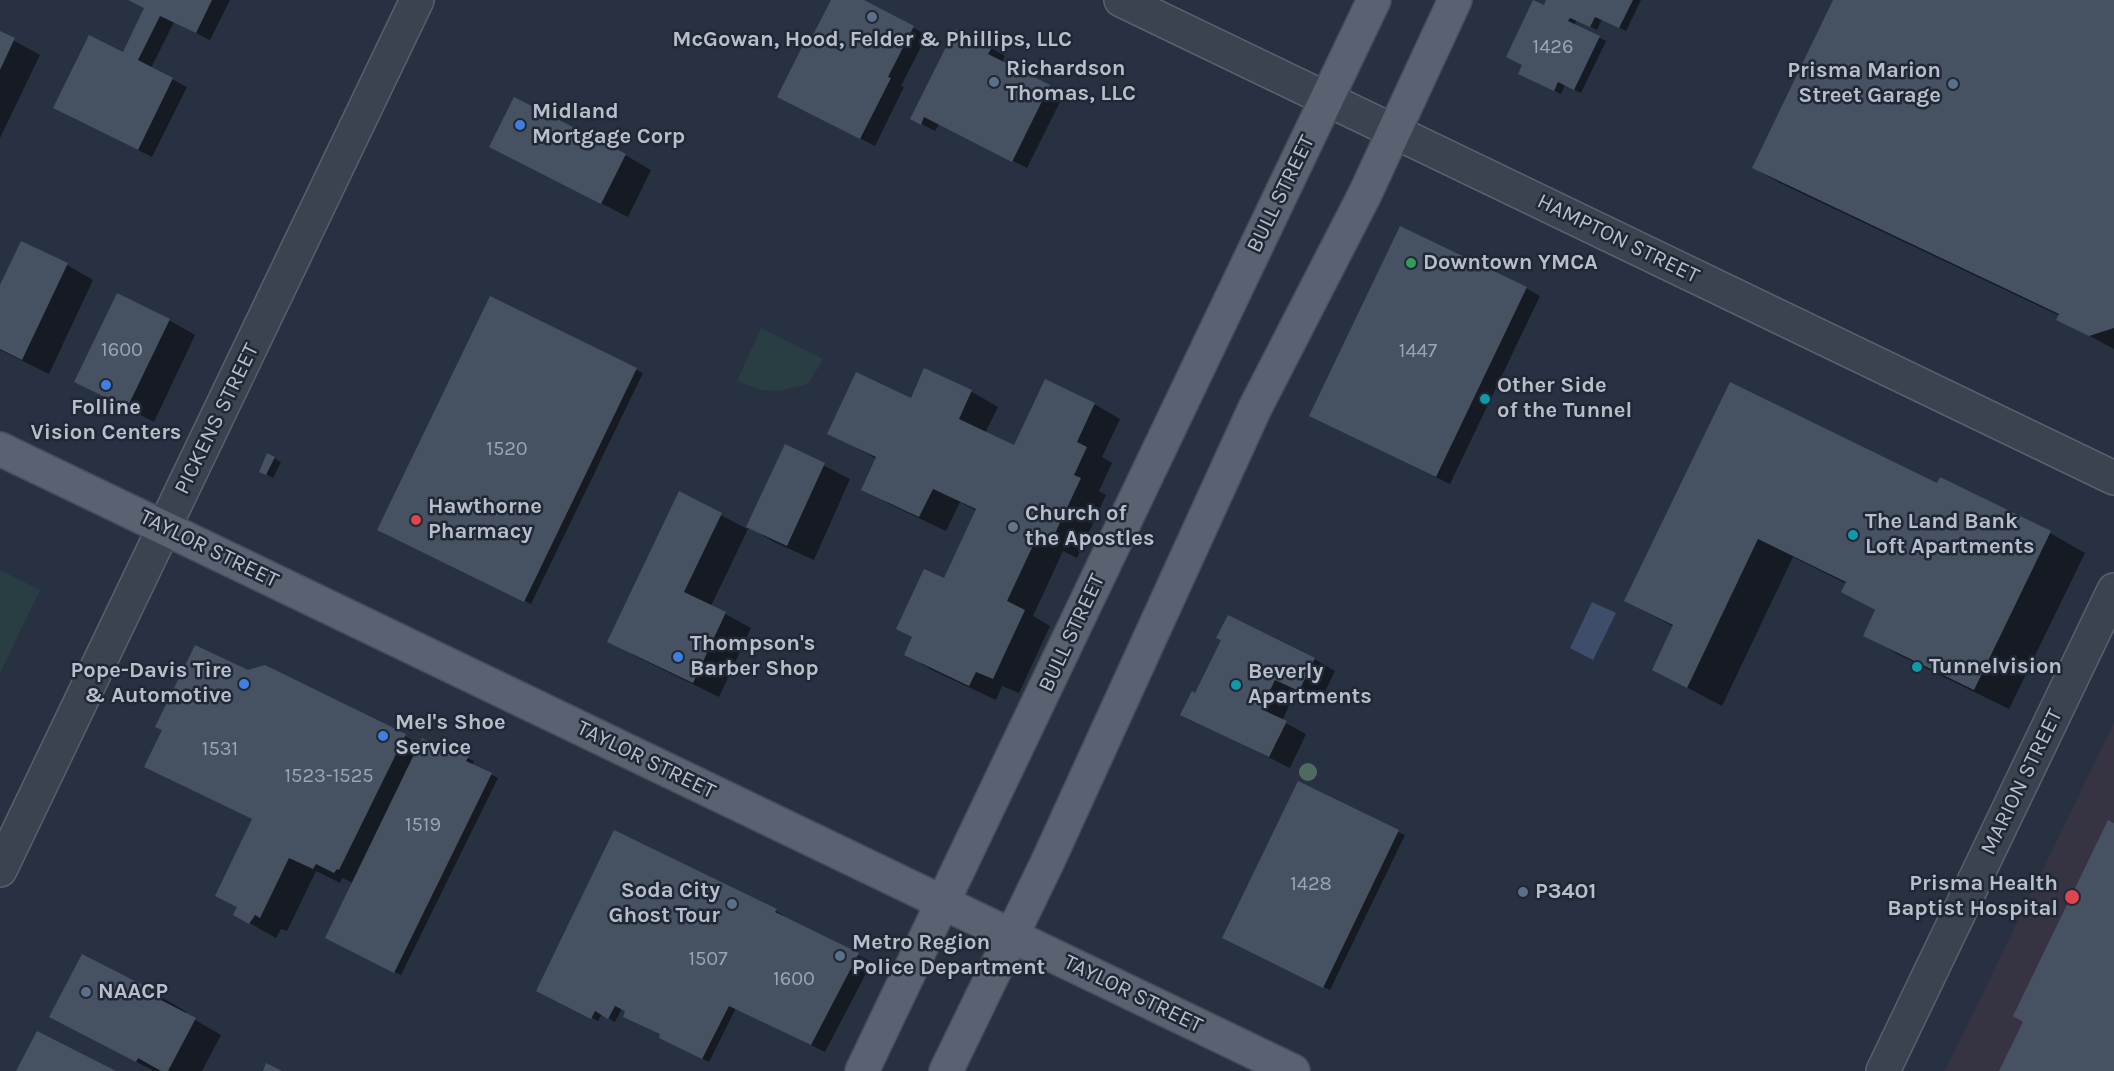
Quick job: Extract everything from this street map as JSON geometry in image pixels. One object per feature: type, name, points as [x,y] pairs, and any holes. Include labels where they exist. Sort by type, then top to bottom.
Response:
[{"type":"main road","name":"BULL STREET","points":[[862,1071],[1374,0]]},
{"type":"main road","points":[[946,1071],[1012,936],[1255,408],[1365,195],[1455,0]]},
{"type":"main road","name":"TAYLOR STREET","points":[[0,449],[1293,1071]]},
{"type":"street","name":"PICKENS STREET","points":[[0,870],[417,0]]},
{"type":"street","name":"HAMPTON STREET","points":[[1121,0],[2114,478]]},
{"type":"street","name":"MARION STREET","points":[[1883,1071],[2114,590]]},
{"type":"shaded area","name":"Prisma Health Baptist Hospital","points":[[2114,723],[2114,1071],[1945,1071]]},
{"type":"green space","points":[[761,328],[823,359],[808,384],[779,391],[760,390],[737,381]]},
{"type":"green space","points":[[0,570],[40,590],[0,673]]},
{"type":"water","points":[[1592,602],[1616,613],[1593,660],[1570,648]]},
{"type":"building","points":[[128,0],[212,0],[196,33],[160,16],[138,60],[173,78],[138,150],[53,108],[89,35],[123,52],[144,8]]},
{"type":"building","points":[[831,0],[864,0],[914,26],[860,139],[777,97],[808,35],[812,37]]},
{"type":"building","points":[[1533,0],[1544,5],[1546,0],[1633,0],[1619,28],[1595,17],[1590,27],[1570,18],[1568,21],[1600,36],[1574,90],[1558,82],[1554,91],[1518,74],[1522,65],[1506,57]]},
{"type":"building","name":"Prisma Marion Street Garage","points":[[1833,0],[2114,0],[2114,328],[2089,336],[2056,320],[2059,314],[1752,168]]},
{"type":"building","points":[[955,29],[992,47],[988,54],[1050,85],[1012,162],[924,117],[921,125],[910,119]]},
{"type":"building","points":[[0,31],[15,38],[0,70]]},
{"type":"building","points":[[514,97],[626,154],[601,204],[489,147]]},
{"type":"building","points":[[1400,226],[1527,287],[1436,477],[1309,416]]},
{"type":"building","points":[[21,241],[68,263],[22,360],[0,349],[0,285]]},
{"type":"building","points":[[117,293],[170,319],[127,408],[74,382]]},
{"type":"building","points":[[490,296],[637,368],[524,602],[377,530]]},
{"type":"building","name":"Church of the Apostles","points":[[924,368],[972,390],[959,419],[1014,445],[1045,379],[1095,403],[1077,442],[1087,447],[1074,475],[1081,478],[1050,544],[1037,537],[1007,601],[1025,610],[993,679],[976,672],[969,686],[904,655],[912,637],[896,629],[924,569],[944,578],[976,509],[933,489],[919,517],[861,490],[876,457],[827,434],[856,372],[911,398]]},
{"type":"building","name":"The Land Bank Loft Apartments","points":[[1730,382],[1937,483],[1940,477],[2051,531],[1974,690],[1863,636],[1875,610],[1841,592],[1846,582],[1758,539],[1687,688],[1652,670],[1673,625],[1624,601]]},
{"type":"building","points":[[785,444],[825,463],[787,546],[746,527]]},
{"type":"building","points":[[267,453],[275,457],[266,475],[259,472]]},
{"type":"building","points":[[679,491],[722,513],[684,592],[726,612],[693,683],[607,642]]},
{"type":"building","name":"Beverly Apartments","points":[[1228,615],[1315,658],[1299,691],[1275,680],[1261,709],[1287,721],[1269,757],[1180,715],[1192,691],[1195,693],[1221,640],[1216,638]]},
{"type":"building","points":[[195,645],[248,670],[265,665],[406,734],[339,870],[337,869],[334,873],[316,864],[313,869],[289,858],[260,918],[255,915],[249,924],[233,915],[237,907],[215,896],[252,819],[144,767],[162,730],[155,727]]},
{"type":"building","points":[[422,738],[447,751],[449,747],[469,756],[466,761],[492,773],[394,973],[325,938]]},
{"type":"building","points":[[1298,781],[1399,830],[1323,988],[1222,938]]},
{"type":"building","name":"Prisma Health Baptist Hospital","points":[[2108,820],[2114,823],[2114,1071],[1999,1071],[2023,1022],[2013,1016]]},
{"type":"building","points":[[614,830],[777,909],[775,912],[859,953],[811,1045],[729,1006],[702,1059],[659,1038],[660,1034],[623,1017],[625,1011],[615,1006],[608,1019],[595,1011],[591,1019],[536,991]]},
{"type":"building","points":[[82,954],[162,995],[159,999],[196,1018],[168,1071],[161,1071],[138,1058],[136,1062],[49,1017]]},
{"type":"building","points":[[37,1031],[116,1071],[16,1071]]},
{"type":"building","points":[[266,1063],[282,1071],[263,1071]]},
{"type":"place","name":"McGowan, Hood, Felder & Phillips, LLC","points":[[872,17]]},
{"type":"place","name":"Richardson Thomas, LLC","points":[[994,82]]},
{"type":"place","name":"Prisma Marion Street Garage","points":[[1953,84]]},
{"type":"place","name":"Midland Mortgage Corp","points":[[520,125]]},
{"type":"place","name":"Downtown YMCA","points":[[1411,263]]},
{"type":"place","name":"Folline Vision Centers","points":[[106,385]]},
{"type":"place","name":"Other Side of the Tunnel","points":[[1485,399]]},
{"type":"place","name":"Hawthorne Pharmacy","points":[[416,520]]},
{"type":"place","name":"Church of the Apostles","points":[[1013,527]]},
{"type":"place","name":"The Land Bank Loft Apartments","points":[[1853,535]]},
{"type":"place","name":"Thompson's Barber Shop","points":[[678,657]]},
{"type":"place","name":"Tunnelvision","points":[[1917,667]]},
{"type":"place","name":"Pope-Davis Tire & Automotive","points":[[244,684]]},
{"type":"place","name":"Beverly Apartments","points":[[1236,685]]},
{"type":"place","name":"Mel's Shoe Service","points":[[383,736]]},
{"type":"place","name":"P3401","points":[[1523,892]]},
{"type":"place","name":"Prisma Health Baptist Hospital","points":[[2072,897]]},
{"type":"place","name":"Soda City Ghost Tour","points":[[732,904]]},
{"type":"place","name":"Metro Region Police Department","points":[[840,956]]},
{"type":"place","name":"NAACP","points":[[86,992]]}]
